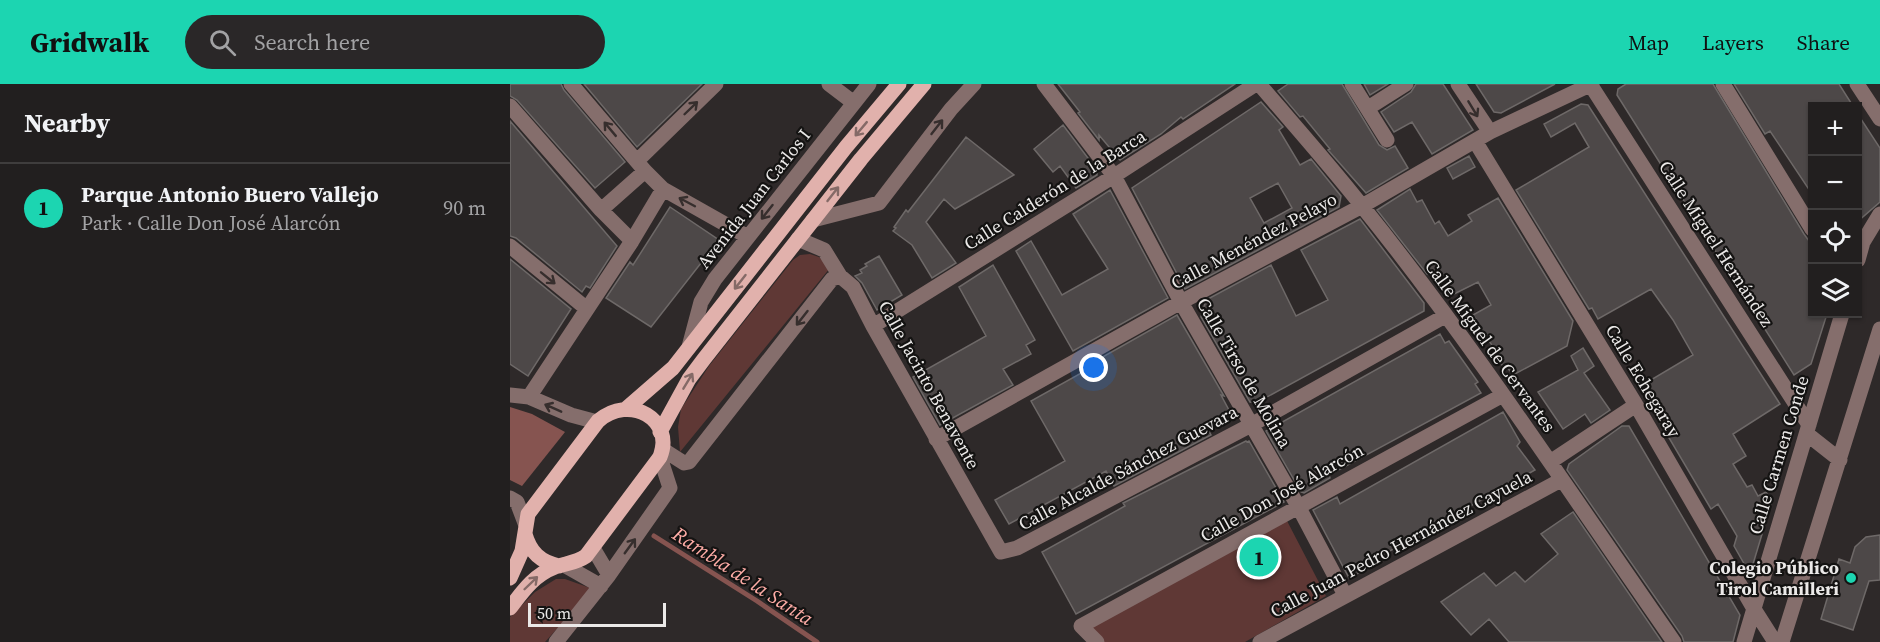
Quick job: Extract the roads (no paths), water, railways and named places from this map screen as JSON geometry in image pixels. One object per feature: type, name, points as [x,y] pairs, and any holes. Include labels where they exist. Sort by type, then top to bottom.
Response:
[{"type":"main road","points":[[627,408],[673,368],[846,147],[899,84]]},
{"type":"main road","points":[[660,432],[689,379],[813,219],[924,84]]},
{"type":"main road","points":[[510,578],[522,551],[525,528],[534,506],[597,422],[616,409],[638,410],[648,415],[660,432],[661,453],[594,548],[578,562],[543,572],[528,585],[510,608]]},
{"type":"main road","points":[[525,528],[528,543],[540,559],[561,565]]},
{"type":"street","points":[[571,84],[663,189],[748,237]]},
{"type":"street","points":[[600,210],[716,84]]},
{"type":"street","points":[[829,84],[854,104]]},
{"type":"street","name":"Avenida Juan Carlos I","points":[[688,347],[701,302],[715,279],[869,84]]},
{"type":"street","points":[[813,219],[879,203],[951,109],[974,84]]},
{"type":"street","name":"Calle Tirso de Molina","points":[[1044,84],[1114,176],[1181,302],[1298,506],[1345,595]]},
{"type":"street","name":"Calle Calderón de la Barca","points":[[873,326],[1258,84]]},
{"type":"street","name":"Calle Miguel de Cervantes","points":[[1258,84],[1362,206],[1445,316],[1503,395],[1674,642]]},
{"type":"street","points":[[1352,84],[1387,140]]},
{"type":"street","points":[[1368,108],[1406,84]]},
{"type":"street","points":[[1458,84],[1490,132]]},
{"type":"street","name":"Calle Menéndez Pelayo","points":[[936,439],[1181,302],[1362,206],[1490,132],[1591,84]]},
{"type":"street","name":"Calle Miguel Hernández","points":[[1591,84],[1808,430]]},
{"type":"street","points":[[1723,84],[1808,222]]},
{"type":"street","points":[[1857,84],[1880,119]]},
{"type":"street","points":[[510,106],[600,210],[632,242]]},
{"type":"street","name":"Calle Echegaray","points":[[1475,141],[1636,405],[1775,642]]},
{"type":"street","points":[[529,397],[632,242],[663,189]]},
{"type":"street","points":[[1862,245],[1880,214]]},
{"type":"street","name":"Calle Jacinto Benavente","points":[[798,239],[824,250],[840,276],[853,287],[1001,552],[1017,548]]},
{"type":"street","points":[[510,246],[587,309]]},
{"type":"street","points":[[661,453],[684,463],[690,462],[832,279],[840,276]]},
{"type":"street","name":"Calle Alcalde Sánchez Guevara","points":[[1017,548],[1251,425],[1445,316]]},
{"type":"street","name":"Calle Carmen Conde","points":[[1744,642],[1841,318]]},
{"type":"street","points":[[1782,642],[1880,329]]},
{"type":"street","points":[[510,395],[529,397],[571,416],[597,422]]},
{"type":"street","name":"Calle Don José Alarcón","points":[[1097,642],[1081,626],[1503,395]]},
{"type":"street","points":[[1550,462],[1636,405]]},
{"type":"street","points":[[1808,430],[1840,460]]},
{"type":"street","points":[[556,642],[605,580],[670,488],[661,453]]},
{"type":"street","name":"Calle Juan Pedro Hernández Cayuela","points":[[1260,642],[1560,480]]},
{"type":"street","points":[[510,498],[517,502],[525,528]]},
{"type":"street","points":[[594,548],[605,580]]},
{"type":"street","points":[[561,565],[605,580]]},
{"type":"waterway","name":"Rambla de la Santa","points":[[654,536],[817,642]]},
{"type":"place","name":"Parque Antonio Buero Vallejo","points":[[1259,557]]},
{"type":"place","name":"Colegio Público Tirol Camilleri","points":[[1851,578]]}]
